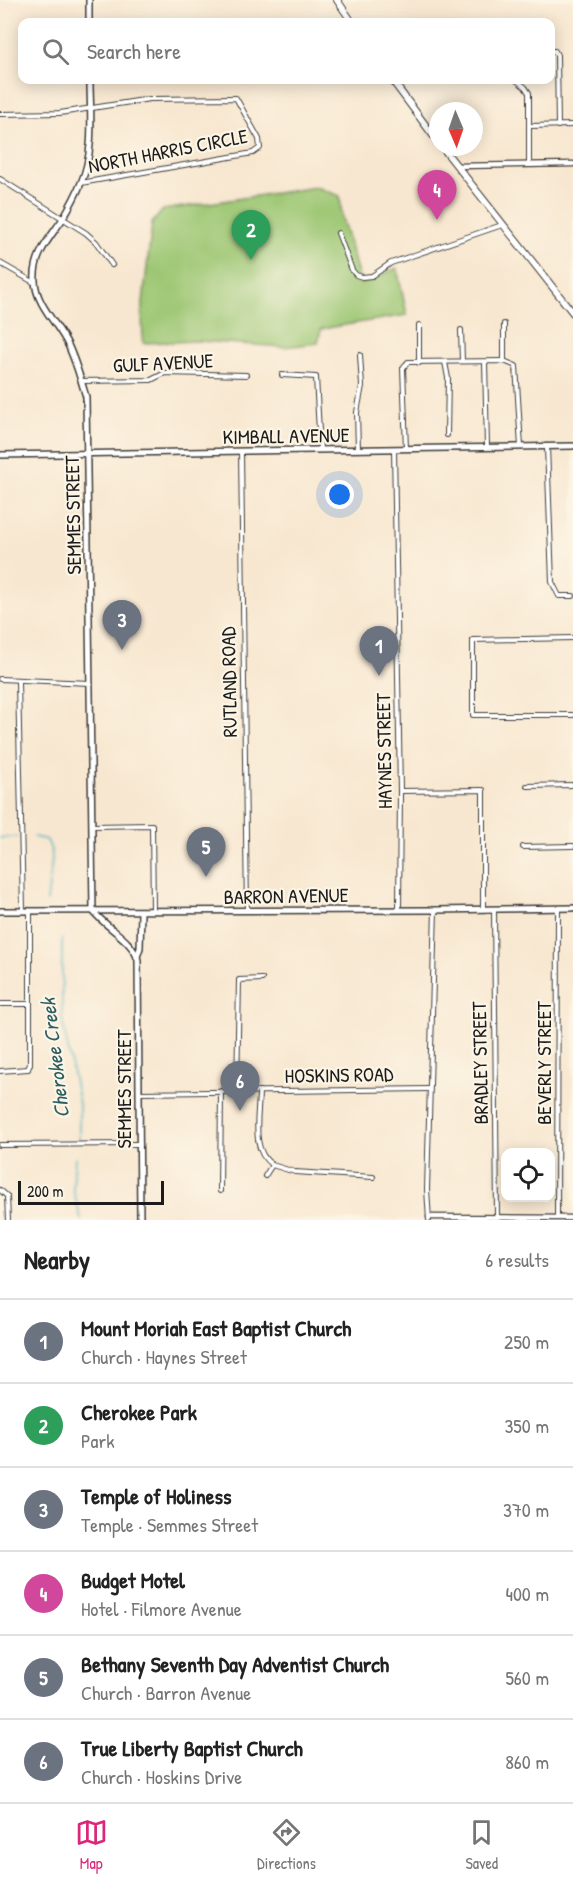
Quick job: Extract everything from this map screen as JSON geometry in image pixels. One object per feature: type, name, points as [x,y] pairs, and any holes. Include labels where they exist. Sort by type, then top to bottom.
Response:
[{"type":"main road","points":[[89,0],[89,18]]},
{"type":"main road","points":[[337,0],[349,18]]},
{"type":"main road","points":[[35,283],[40,252],[63,218],[81,183],[90,146],[90,84]]},
{"type":"main road","points":[[395,84],[429,130]]},
{"type":"main road","points":[[449,156],[573,313]]},
{"type":"main road","name":"SEMMES STREET","points":[[35,283],[41,301],[68,344],[87,404],[93,911]]},
{"type":"main road","name":"KIMBALL AVENUE","points":[[0,455],[573,446]]},
{"type":"main road","name":"BARRON AVENUE","points":[[0,911],[153,912],[573,908]]},
{"type":"main road","points":[[93,911],[102,922],[128,943],[137,957]]},
{"type":"main road","name":"SEMMES STREET","points":[[140,1220],[137,957],[140,948],[141,912]]},
{"type":"street","points":[[555,51],[557,55],[558,126]]},
{"type":"street","points":[[521,84],[529,93],[530,165]]},
{"type":"street","name":"NORTH HARRIS CIRCLE","points":[[81,183],[253,153],[260,148],[260,139],[236,98],[150,99],[90,110]]},
{"type":"street","points":[[0,114],[90,110]]},
{"type":"street","points":[[530,126],[573,126]]},
{"type":"street","points":[[457,166],[573,164]]},
{"type":"street","points":[[0,178],[96,242],[112,265]]},
{"type":"street","points":[[338,232],[352,270],[366,277],[372,276],[391,263],[503,224]]},
{"type":"street","points":[[0,270],[2,264],[35,283]]},
{"type":"street","points":[[504,324],[504,361]]},
{"type":"street","points":[[418,325],[419,363]]},
{"type":"street","points":[[461,330],[462,361]]},
{"type":"street","points":[[358,449],[357,411],[362,386],[360,355]]},
{"type":"street","points":[[406,449],[403,368],[408,362],[462,361],[504,361],[516,366],[520,447]]},
{"type":"street","points":[[445,362],[448,378],[447,435]]},
{"type":"street","points":[[485,362],[487,447]]},
{"type":"street","name":"GULF AVENUE","points":[[81,381],[151,380],[165,373],[246,375]]},
{"type":"street","points":[[282,375],[316,377],[320,450]]},
{"type":"street","points":[[547,446],[552,582],[559,596],[573,596]]},
{"type":"street","name":"HAYNES STREET","points":[[394,449],[400,791],[399,909]]},
{"type":"street","name":"RUTLAND ROAD","points":[[241,451],[247,911]]},
{"type":"street","points":[[573,638],[473,640],[473,715],[573,715]]},
{"type":"street","points":[[0,680],[90,684]]},
{"type":"street","points":[[0,1071],[29,1070],[30,1064],[30,1004],[18,681]]},
{"type":"street","points":[[527,786],[573,785]]},
{"type":"street","points":[[400,791],[483,790],[483,909]]},
{"type":"street","points":[[92,826],[152,825],[153,912]]},
{"type":"street","points":[[523,847],[573,846]]},
{"type":"street","name":"BEVERLY STREET","points":[[557,1217],[558,908]]},
{"type":"street","name":"BRADLEY STREET","points":[[494,909],[497,1216]]},
{"type":"street","points":[[435,910],[427,1189],[429,1218],[497,1216],[573,1218]]},
{"type":"street","points":[[237,1091],[239,980],[262,979]]},
{"type":"street","points":[[0,1004],[30,1004]]},
{"type":"street","name":"HOSKINS ROAD","points":[[140,1093],[429,1089]]},
{"type":"street","points":[[220,1191],[221,1091]]},
{"type":"street","points":[[259,1091],[258,1144],[261,1154],[272,1165],[295,1172],[373,1177]]},
{"type":"street","points":[[0,1145],[140,1144]]},
{"type":"street","points":[[265,1176],[272,1165]]},
{"type":"street","points":[[0,1190],[8,1196],[8,1220]]},
{"type":"green space","points":[[316,187],[340,196],[342,218],[361,284],[397,268],[407,315],[321,329],[318,343],[284,347],[198,341],[143,343],[142,311],[152,223],[163,210]]},
{"type":"waterway","name":"Cherokee Creek","points":[[0,838],[17,837]]},
{"type":"waterway","name":"Cherokee Creek","points":[[34,837],[47,840],[51,850],[47,902]]},
{"type":"waterway","name":"Cherokee Creek","points":[[62,939],[62,1019],[79,1104],[79,1138]]},
{"type":"waterway","name":"Cherokee Creek","points":[[75,1157],[73,1188],[81,1220]]},
{"type":"place","name":"Budget Motel","points":[[437,220]]},
{"type":"place","name":"Cherokee Park","points":[[251,260]]},
{"type":"place","name":"Temple of Holiness","points":[[122,650]]},
{"type":"place","name":"Mount Moriah East Baptist Church","points":[[379,676]]},
{"type":"place","name":"Bethany Seventh Day Adventist Church","points":[[206,877]]},
{"type":"place","name":"True Liberty Baptist Church","points":[[240,1111]]}]
